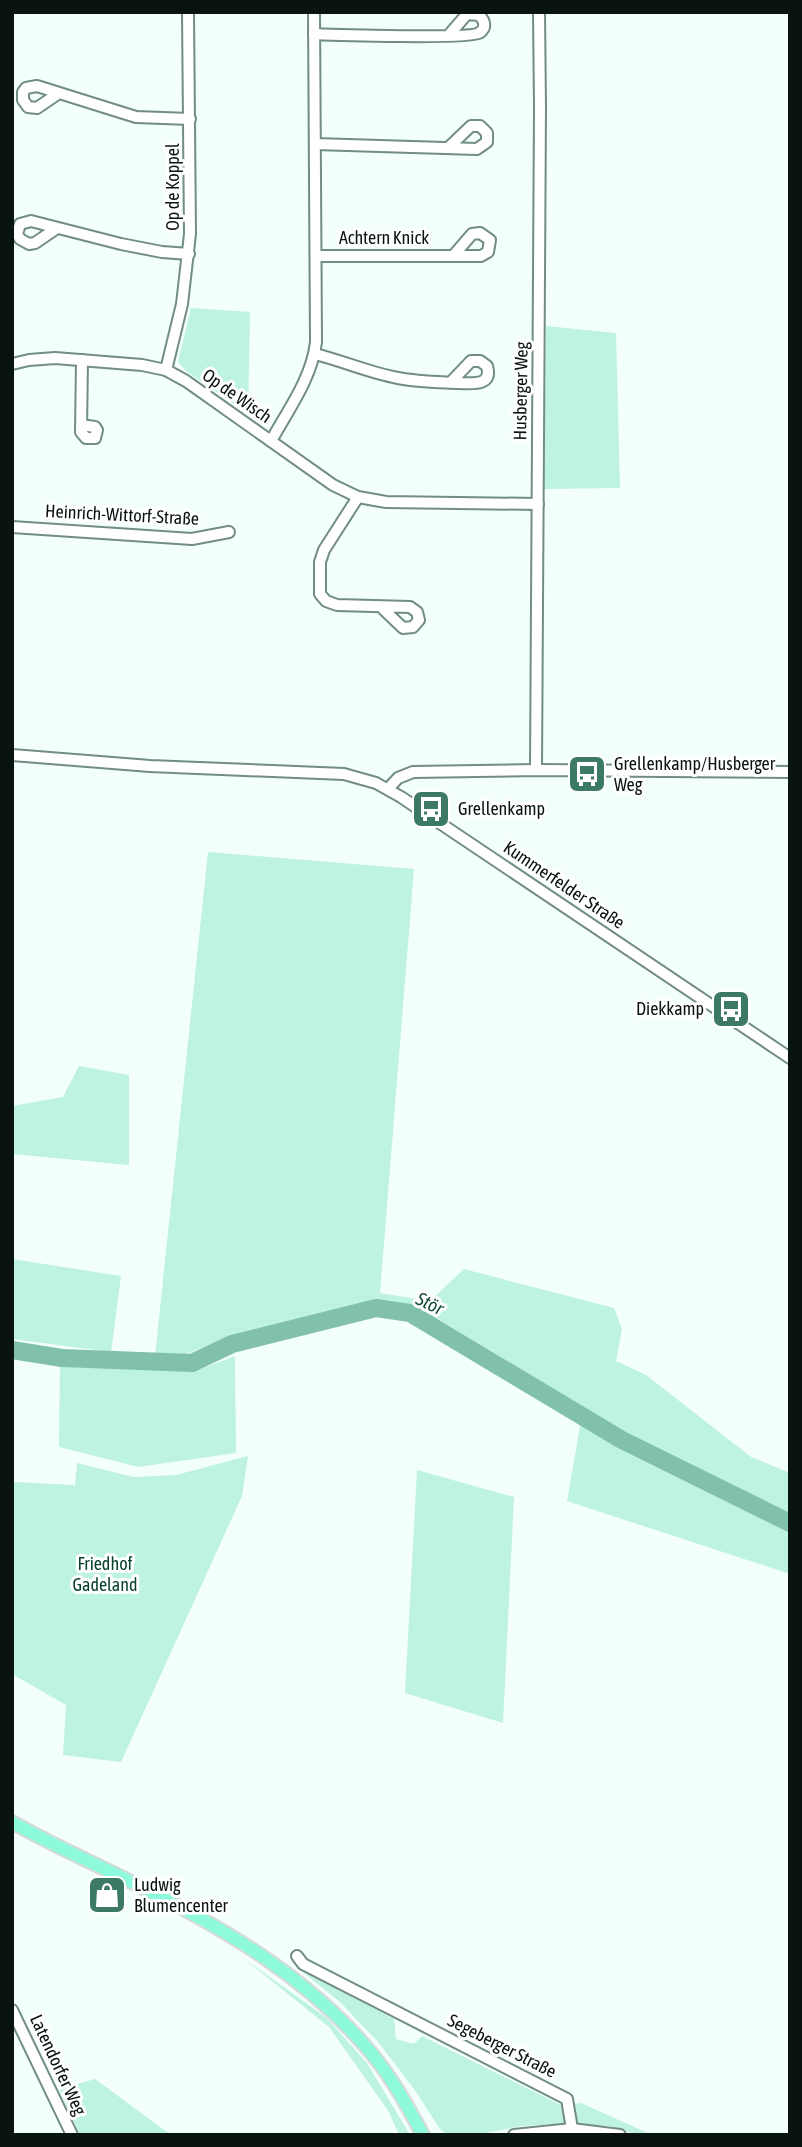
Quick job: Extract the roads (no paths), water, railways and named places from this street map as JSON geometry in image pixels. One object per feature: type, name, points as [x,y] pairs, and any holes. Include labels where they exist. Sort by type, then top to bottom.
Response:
[{"type":"main road","points":[[12,1822],[214,1926],[282,1970],[344,2023],[373,2055],[407,2104],[423,2135]]},
{"type":"street","name":"Op de Koppel","points":[[166,370],[182,304],[189,254],[191,213],[188,12]]},
{"type":"street","name":"Achtern Knick","points":[[271,441],[308,375],[315,354],[314,12]]},
{"type":"street","name":"Husberger Weg","points":[[536,770],[539,12]]},
{"type":"street","points":[[314,34],[448,36]]},
{"type":"street","name":"Op de Koppel","points":[[59,93],[136,117],[190,119]]},
{"type":"street","points":[[315,144],[449,148]]},
{"type":"street","name":"Op de Koppel","points":[[57,228],[141,248],[189,254]]},
{"type":"street","name":"Achtern Knick","points":[[316,256],[453,256]]},
{"type":"street","points":[[315,354],[398,378],[451,383]]},
{"type":"street","name":"Op de Wisch","points":[[12,363],[41,358],[142,365],[166,370],[186,381],[333,485],[358,497],[386,502],[538,504]]},
{"type":"street","points":[[81,425],[82,360]]},
{"type":"street","points":[[358,497],[324,550],[320,562],[320,594],[326,601],[337,606],[381,607]]},
{"type":"street","name":"Heinrich-Wittorf-Straße","points":[[12,527],[192,539],[229,532]]},
{"type":"street","name":"Kummerfelder Straße","points":[[12,755],[150,766],[344,774],[363,778],[388,789],[789,1055]]},
{"type":"street","points":[[388,789],[398,778],[413,772],[790,772]]},
{"type":"street","name":"Segeberger Straße","points":[[297,1956],[303,1964],[567,2099],[572,2129]]},
{"type":"street","name":"Latendorfer Weg","points":[[12,2010],[72,2135]]},
{"type":"street","points":[[513,2135],[572,2129],[620,2135]]},
{"type":"waterway","name":"Stör","points":[[12,1350],[62,1358],[192,1363],[232,1344],[376,1308],[410,1313],[622,1440],[790,1523]]},
{"type":"place","name":"Grellenkamp/Husberger Weg","points":[[587,774]]},
{"type":"place","name":"Grellenkamp","points":[[431,809]]},
{"type":"place","name":"Diekkamp","points":[[731,1009]]},
{"type":"place","name":"Ludwig Blumencenter","points":[[107,1895]]},
{"type":"park label","name":"Friedhof Gadeland","points":[[105,1574]]}]
